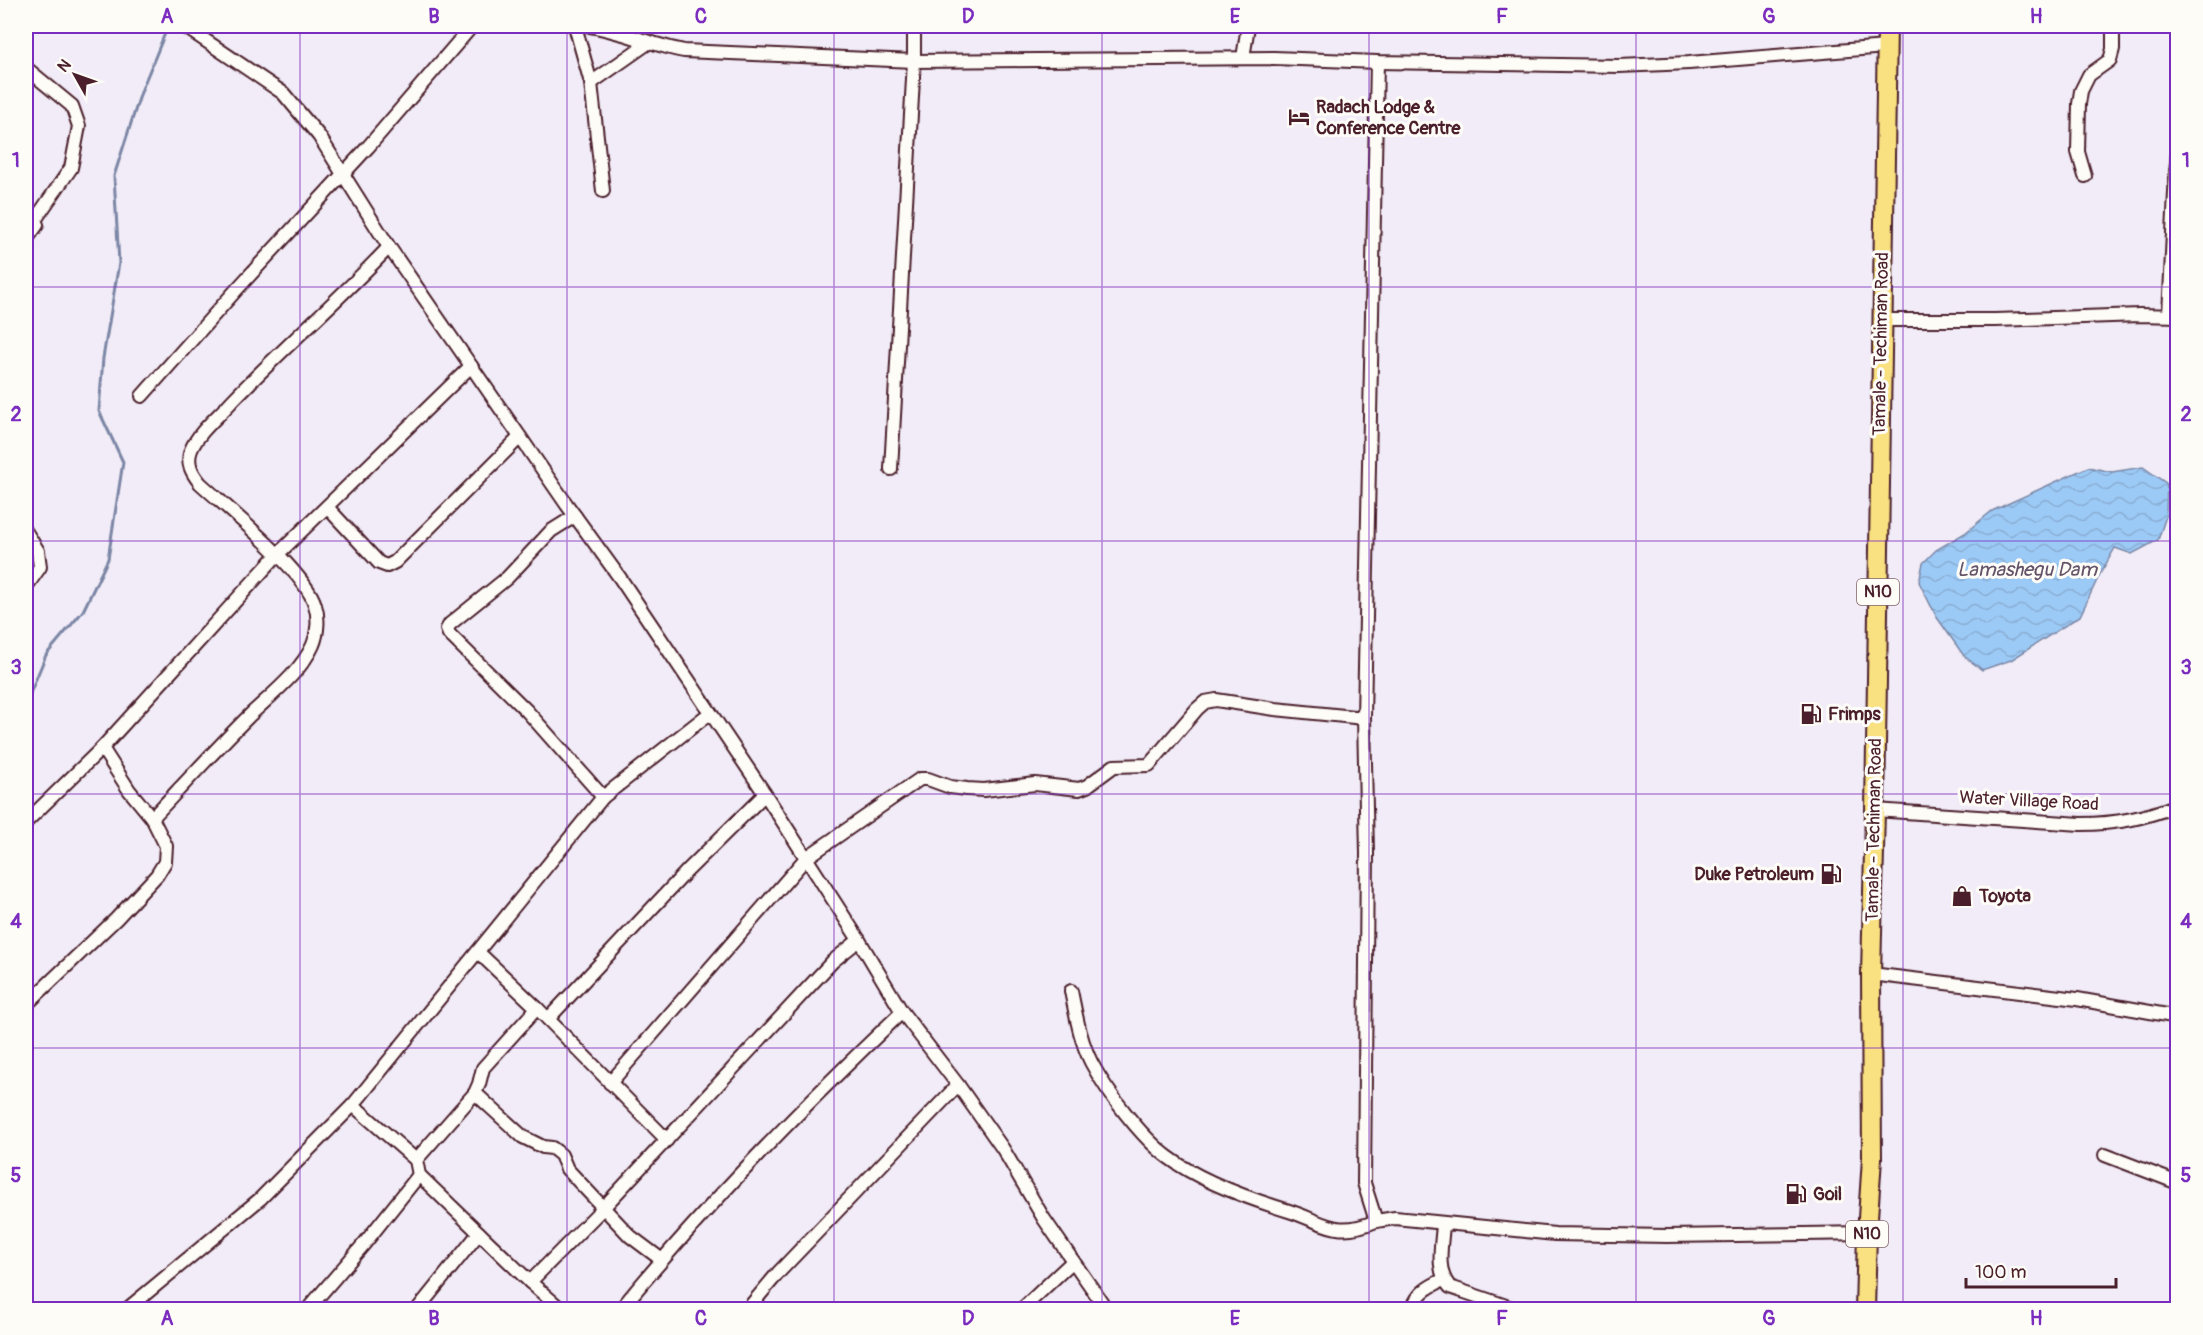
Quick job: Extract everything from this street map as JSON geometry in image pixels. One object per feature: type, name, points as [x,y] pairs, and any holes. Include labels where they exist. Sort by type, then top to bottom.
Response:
[{"type":"highway","name":"Tamale - Techiman Road","points":[[1865,1310],[1872,1158],[1871,974],[1887,26]]},
{"type":"street","points":[[184,26],[283,93],[319,136],[389,247],[620,578],[765,794],[859,940],[902,1012],[1003,1149],[1044,1219],[1107,1310]]},
{"type":"street","points":[[142,396],[344,174],[472,26]]},
{"type":"street","points":[[575,26],[591,83],[603,191]]},
{"type":"street","points":[[590,26],[615,30],[648,43],[684,51],[914,61],[1243,58],[1620,66],[1689,63],[1886,47]]},
{"type":"street","points":[[891,469],[914,61],[914,26]]},
{"type":"street","points":[[1243,58],[1248,26]]},
{"type":"street","points":[[2085,176],[2078,152],[2080,97],[2084,81],[2110,60],[2113,49],[2113,26]]},
{"type":"street","points":[[591,83],[648,43]]},
{"type":"street","points":[[1376,1221],[1364,1183],[1367,909],[1364,718],[1377,62]]},
{"type":"street","points":[[26,68],[72,106],[79,126],[71,168],[30,216],[37,225],[26,240]]},
{"type":"street","points":[[1881,320],[2173,315],[2178,152]]},
{"type":"street","points":[[152,818],[248,717],[293,674],[313,645],[318,625],[315,603],[306,588],[278,554],[192,474],[189,463],[191,452],[205,430],[263,369],[389,247]]},
{"type":"street","points":[[26,822],[102,748],[278,554],[471,366]]},
{"type":"street","points":[[327,507],[379,563],[387,566],[395,562],[520,437]]},
{"type":"street","points":[[575,516],[551,531],[507,579],[450,624],[447,629],[449,634],[527,711],[603,797]]},
{"type":"street","points":[[26,532],[38,551],[40,567],[26,587]]},
{"type":"street","points":[[610,1083],[806,858],[920,779],[967,789],[984,790],[1035,784],[1079,789],[1088,786],[1114,766],[1149,765],[1204,702],[1216,700],[1275,709],[1364,718]]},
{"type":"street","points":[[126,1310],[260,1199],[353,1105],[603,797],[710,713]]},
{"type":"street","points":[[26,1005],[116,919],[157,875],[165,862],[166,846],[152,818],[129,790],[102,748]]},
{"type":"street","points":[[548,1019],[688,870],[765,794]]},
{"type":"street","name":"Water Village Road","points":[[1875,810],[2110,824],[2146,817],[2178,805]]},
{"type":"street","points":[[530,1282],[603,1208],[833,961],[859,940]]},
{"type":"street","points":[[478,952],[537,1008],[667,1140]]},
{"type":"street","points":[[1871,974],[2077,999],[2178,1017]]},
{"type":"street","points":[[1071,992],[1078,1026],[1090,1060],[1107,1089],[1142,1131],[1168,1157],[1244,1197],[1338,1229],[1358,1228],[1376,1221],[1395,1218],[1556,1234],[1667,1236],[1867,1233]]},
{"type":"street","points":[[416,1160],[475,1093],[483,1068],[537,1008]]},
{"type":"street","points":[[620,1310],[662,1260],[772,1139],[902,1012]]},
{"type":"street","points":[[747,1310],[778,1273],[958,1085]]},
{"type":"street","points":[[475,1093],[524,1137],[543,1147],[552,1148],[561,1155],[567,1169],[603,1208],[642,1247],[662,1260]]},
{"type":"street","points":[[353,1105],[416,1160],[419,1175],[562,1310]]},
{"type":"street","points":[[2105,1155],[2178,1183]]},
{"type":"street","points":[[306,1310],[364,1244],[419,1175]]},
{"type":"street","points":[[1443,1224],[1441,1258],[1443,1280],[1450,1287],[1518,1310]]},
{"type":"street","points":[[417,1310],[479,1233]]},
{"type":"street","points":[[1021,1310],[1073,1261]]},
{"type":"street","points":[[1412,1310],[1414,1301],[1422,1292],[1443,1280]]},
{"type":"water","name":"Lamashegu Dam","points":[[2088,467],[2112,472],[2143,467],[2167,484],[2166,516],[2158,540],[2132,554],[2115,548],[2080,616],[2011,660],[1982,670],[1964,656],[1936,616],[1919,582],[1923,563],[1936,550],[1965,533],[1992,511]]},
{"type":"waterway","points":[[26,703],[46,655],[83,611],[108,559],[123,462],[99,411],[103,358],[119,263],[114,176],[142,89],[168,26]]},
{"type":"place","name":"Radach Lodge & Conference Centre","points":[[1299,117]]},
{"type":"place","name":"Frimps","points":[[1811,714]]},
{"type":"place","name":"Duke Petroleum","points":[[1831,874]]},
{"type":"place","name":"Toyota","points":[[1962,896]]},
{"type":"place","name":"Goil","points":[[1796,1194]]}]
